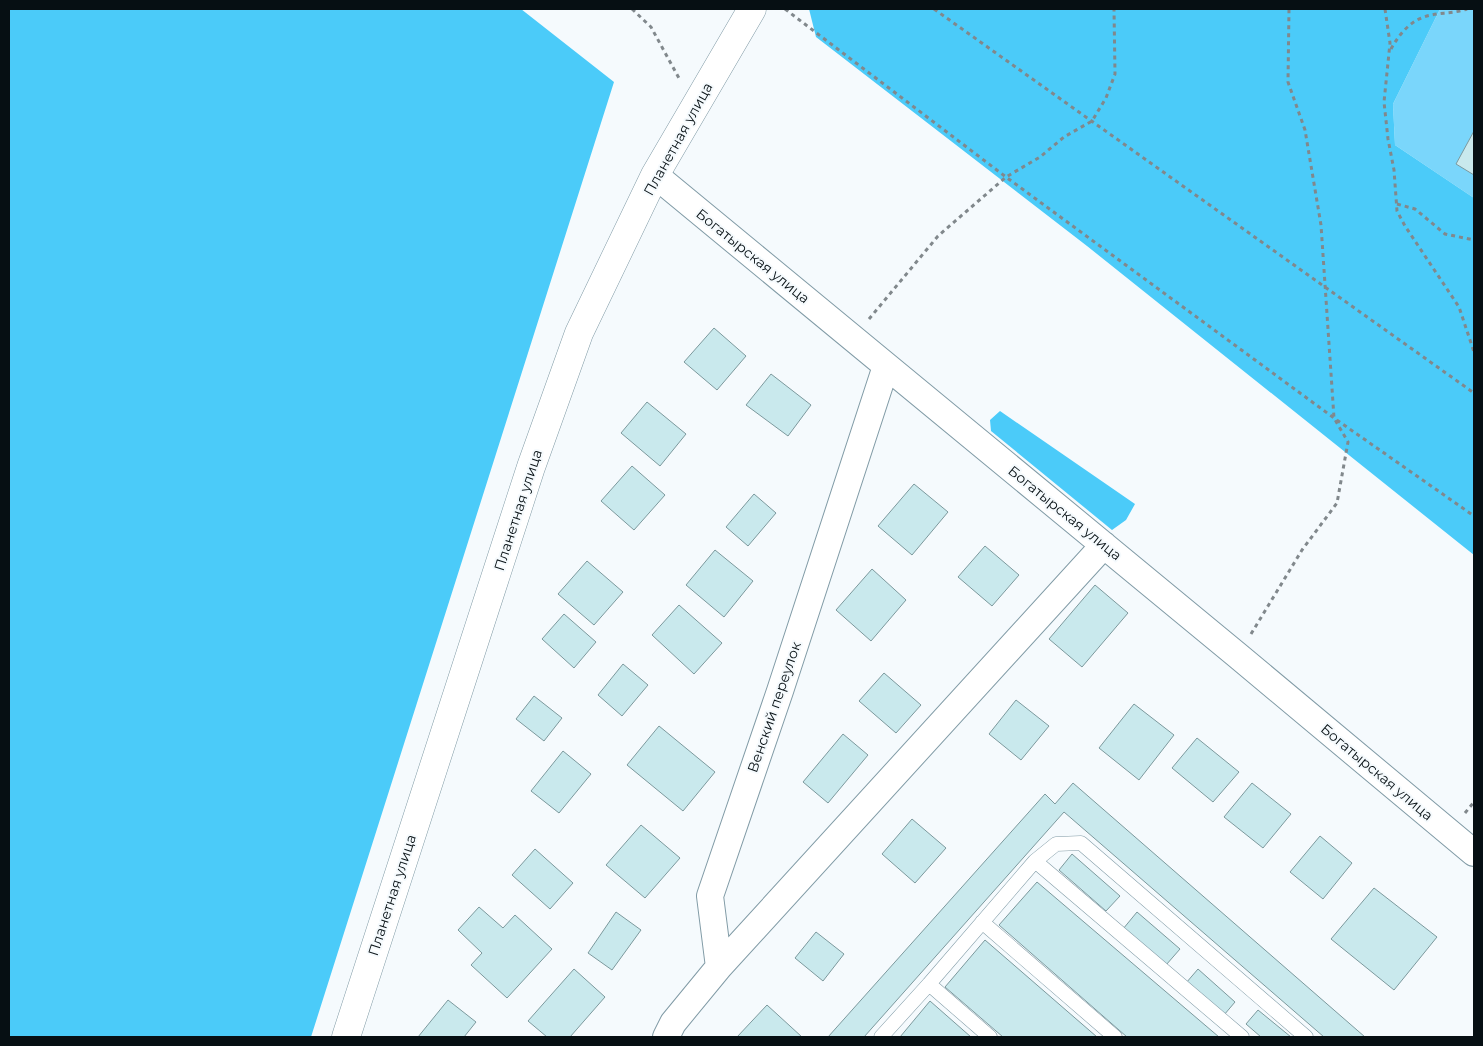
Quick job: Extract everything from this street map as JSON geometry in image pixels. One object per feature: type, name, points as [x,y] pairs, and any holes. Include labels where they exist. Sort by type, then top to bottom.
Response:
[{"type":"main road","name":"Планетная улица","points":[[346,1037],[541,440],[580,333],[655,176],[752,9]]},
{"type":"street","name":"Богатырская улица","points":[[655,176],[1104,545],[1474,853]]},
{"type":"street","name":"Венский переулок","points":[[719,967],[710,896],[780,691],[886,366]]},
{"type":"street","points":[[666,1037],[673,1023],[719,967],[1104,545]]},
{"type":"lane","points":[[881,1037],[1035,861],[1056,844],[1080,843],[1306,1037]]},
{"type":"lane","points":[[1035,861],[1242,1037]]},
{"type":"lane","points":[[982,922],[1115,1037]]},
{"type":"lane","points":[[929,984],[990,1037]]},
{"type":"path","points":[[632,9],[651,27],[696,106]]},
{"type":"path","points":[[785,9],[1006,177],[1334,418],[1474,516]]},
{"type":"path","points":[[934,9],[1474,393]]},
{"type":"path","points":[[866,323],[938,236],[1006,177],[1040,157],[1064,137],[1092,121],[1106,98],[1115,74],[1114,9]]},
{"type":"path","points":[[1246,641],[1302,550],[1336,503],[1348,442],[1334,418],[1321,225],[1314,178],[1304,130],[1288,82],[1289,9]]},
{"type":"path","points":[[1385,9],[1390,42],[1384,102],[1398,210],[1405,226],[1459,307],[1474,352]]},
{"type":"path","points":[[1389,52],[1396,40],[1412,23],[1425,17],[1467,9]]},
{"type":"path","points":[[1397,204],[1415,209],[1445,234],[1474,240]]},
{"type":"shaded area","points":[[9,9],[521,9],[614,82],[311,1037],[9,1037]]},
{"type":"shaded area","points":[[809,9],[1440,9],[1393,104],[1395,145],[1474,198],[1474,555],[1087,246],[816,37]]},
{"type":"shaded area","points":[[1440,9],[1474,9],[1474,198],[1395,145],[1393,104]]},
{"type":"shaded area","points":[[1000,411],[1135,504],[1126,520],[1112,530],[991,431],[990,420]]},
{"type":"building","points":[[1474,131],[1474,175],[1456,164]]},
{"type":"building","points":[[714,328],[746,356],[717,390],[684,362]]},
{"type":"building","points":[[771,374],[811,405],[788,436],[746,405]]},
{"type":"building","points":[[647,402],[686,434],[660,466],[621,433]]},
{"type":"building","points":[[632,466],[665,495],[634,530],[601,501]]},
{"type":"building","points":[[914,484],[948,512],[912,555],[878,526]]},
{"type":"building","points":[[754,494],[776,513],[748,546],[726,527]]},
{"type":"building","points":[[985,546],[1019,575],[992,606],[958,577]]},
{"type":"building","points":[[715,550],[753,581],[724,617],[686,585]]},
{"type":"building","points":[[587,561],[623,592],[594,625],[558,594]]},
{"type":"building","points":[[872,569],[906,600],[871,641],[836,610]]},
{"type":"building","points":[[1095,585],[1128,613],[1082,667],[1049,639]]},
{"type":"building","points":[[679,605],[722,643],[694,674],[652,635]]},
{"type":"building","points":[[564,614],[596,642],[574,668],[542,639]]},
{"type":"building","points":[[623,664],[648,685],[622,716],[598,695]]},
{"type":"building","points":[[884,673],[921,705],[896,733],[859,701]]},
{"type":"building","points":[[534,696],[562,718],[544,741],[516,719]]},
{"type":"building","points":[[1016,700],[1049,726],[1021,760],[989,734]]},
{"type":"building","points":[[1134,704],[1174,735],[1139,780],[1099,748]]},
{"type":"building","points":[[659,726],[715,772],[683,811],[627,765]]},
{"type":"building","points":[[843,734],[868,755],[828,803],[803,782]]},
{"type":"building","points":[[1197,738],[1239,772],[1213,802],[1172,768]]},
{"type":"building","points":[[563,751],[591,774],[559,813],[531,791]]},
{"type":"building","points":[[1073,783],[1365,1037],[1324,1037],[1064,812],[864,1037],[828,1037],[1045,794],[1055,804]]},
{"type":"building","points":[[1252,783],[1291,814],[1263,848],[1224,817]]},
{"type":"building","points":[[912,819],[946,848],[915,883],[882,854]]},
{"type":"building","points":[[641,825],[680,858],[645,898],[606,865]]},
{"type":"building","points":[[1320,836],[1352,863],[1323,899],[1290,872]]},
{"type":"building","points":[[535,849],[573,883],[550,909],[512,875]]},
{"type":"building","points":[[1072,854],[1120,896],[1106,911],[1059,870]]},
{"type":"building","points":[[1037,882],[1219,1037],[1127,1037],[999,925]]},
{"type":"building","points":[[1374,888],[1437,937],[1394,990],[1331,939]]},
{"type":"building","points":[[479,907],[503,928],[515,915],[552,949],[507,998],[471,965],[482,953],[458,930]]},
{"type":"building","points":[[616,912],[641,930],[612,970],[588,953]]},
{"type":"building","points":[[1137,912],[1180,949],[1166,965],[1123,929]]},
{"type":"building","points":[[816,932],[844,954],[823,981],[795,958]]},
{"type":"building","points":[[985,940],[1097,1037],[1003,1037],[945,987]]},
{"type":"building","points":[[574,969],[605,997],[570,1037],[547,1037],[528,1021]]},
{"type":"building","points":[[1198,969],[1235,1002],[1224,1015],[1186,983]]},
{"type":"building","points":[[448,1000],[476,1022],[464,1037],[418,1037]]},
{"type":"building","points":[[930,1001],[971,1037],[900,1037]]},
{"type":"building","points":[[767,1005],[802,1037],[737,1037]]},
{"type":"building","points":[[1258,1010],[1291,1037],[1261,1037],[1246,1024]]}]
